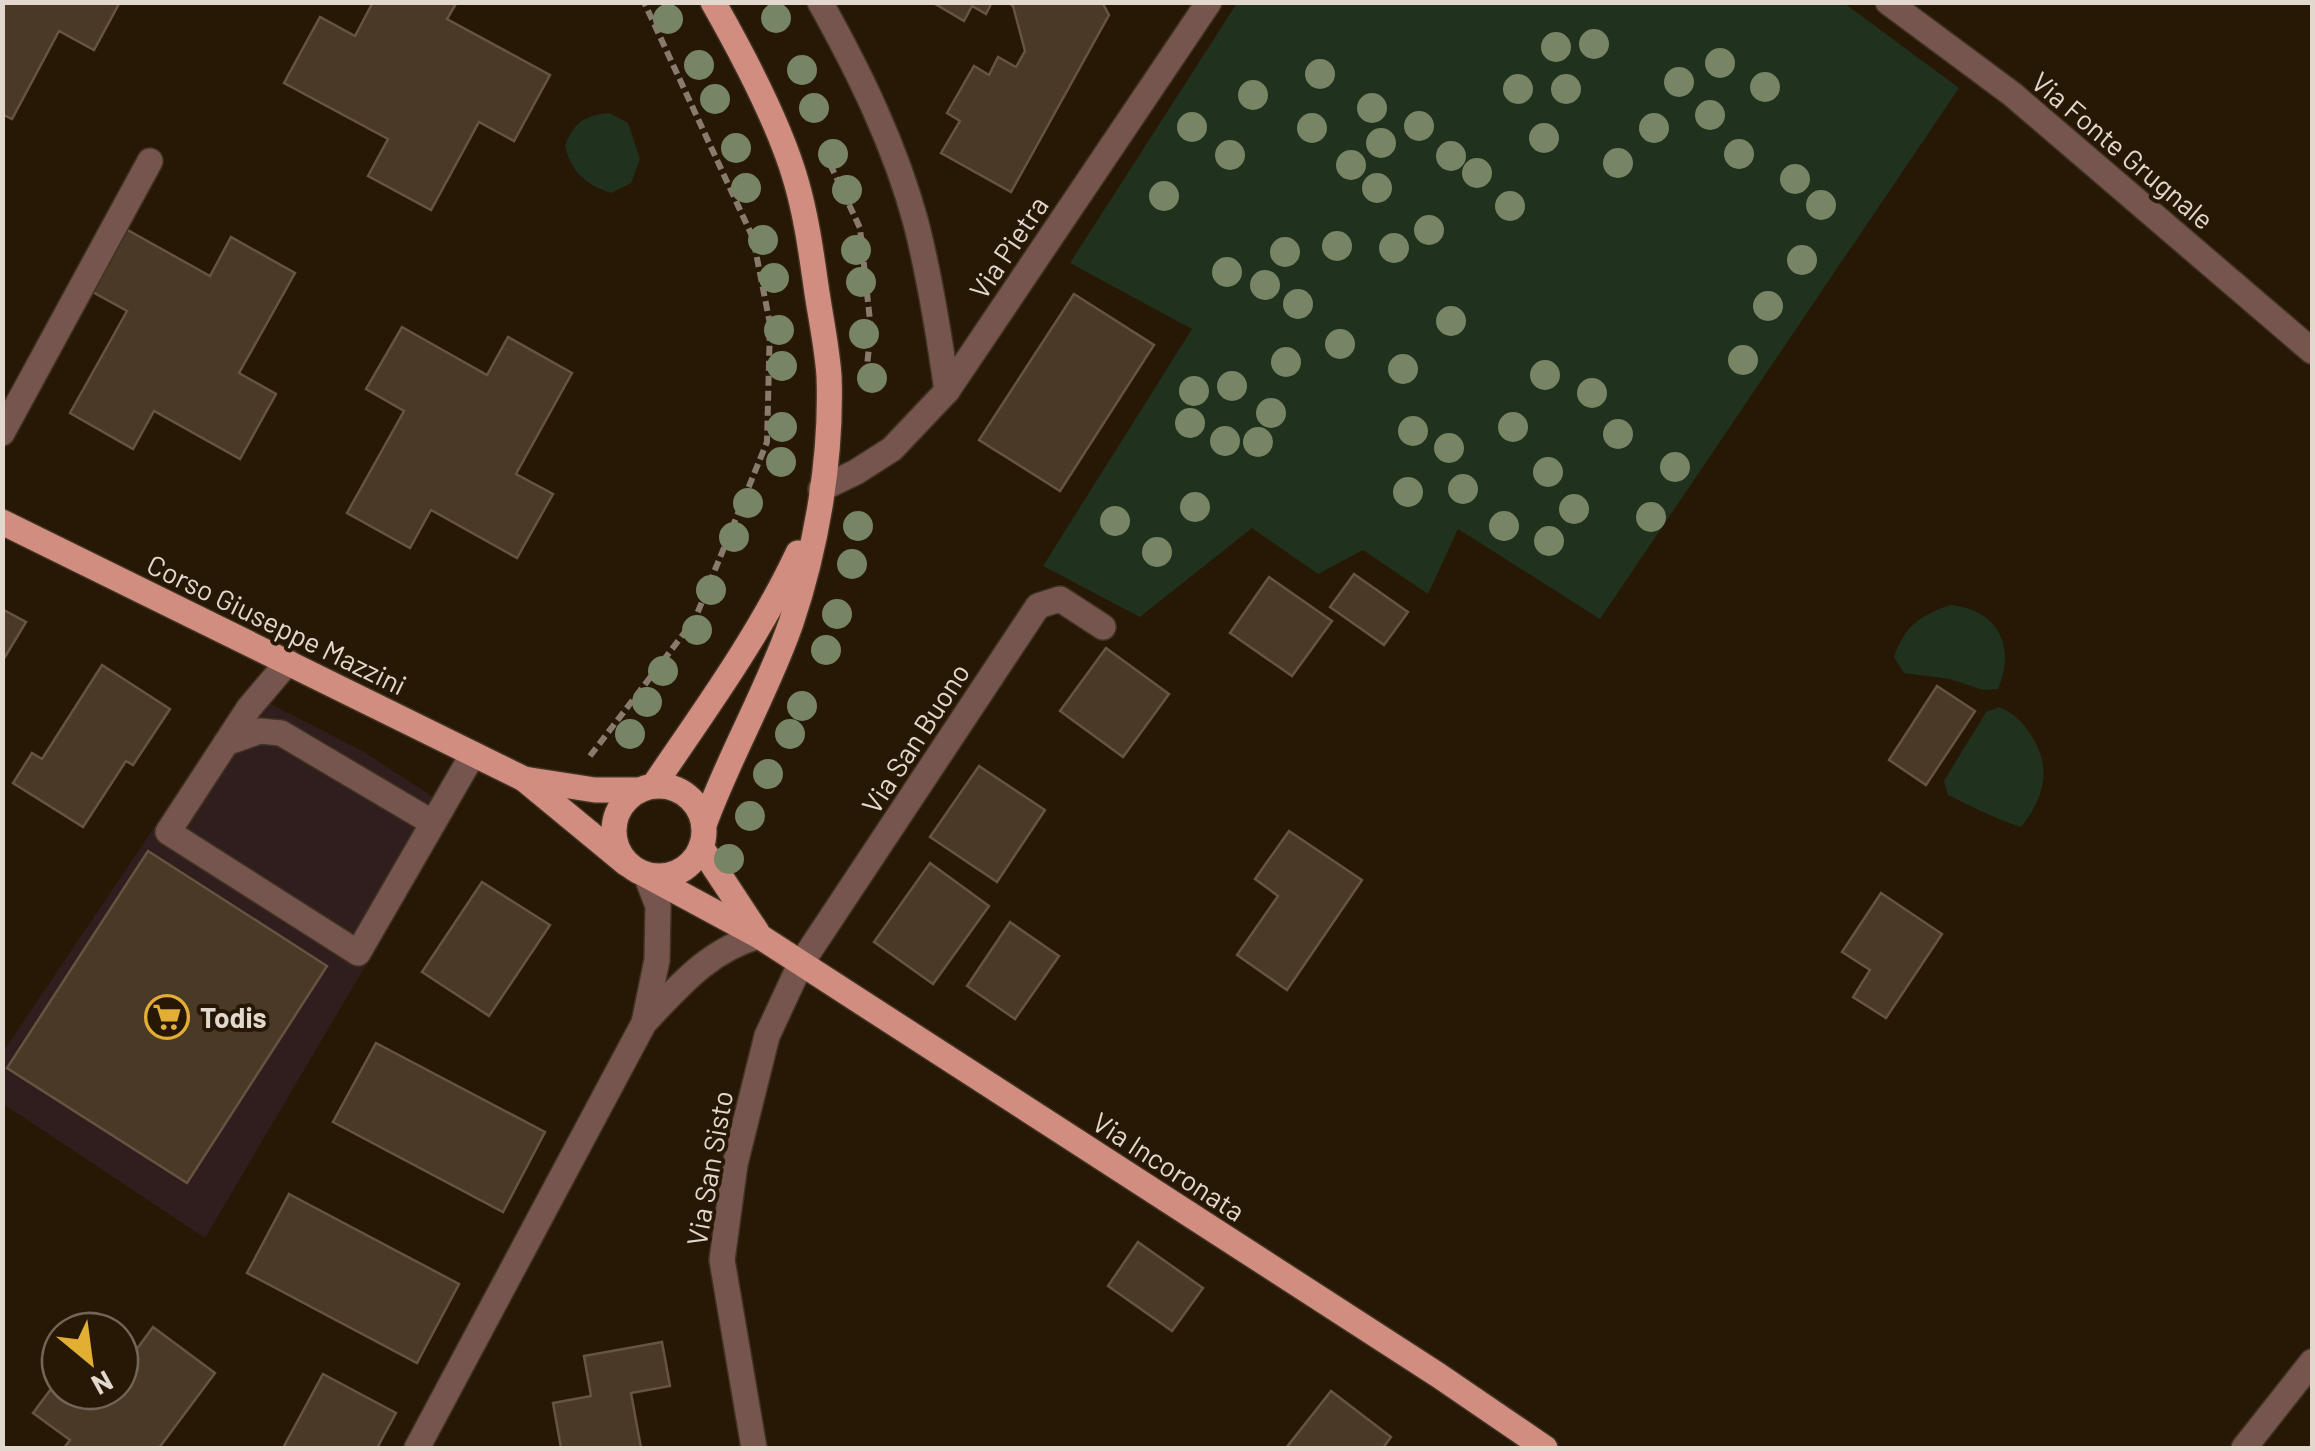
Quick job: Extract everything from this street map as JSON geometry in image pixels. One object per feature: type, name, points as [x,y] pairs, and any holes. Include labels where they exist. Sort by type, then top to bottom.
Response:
[{"type":"main road","points":[[713,2],[788,160],[810,241],[828,373],[828,439],[819,501],[792,620],[772,674],[720,782],[702,836],[684,868],[659,876],[637,869],[619,853],[613,825],[617,811],[645,788],[730,674],[784,584],[819,501]]},
{"type":"main road","name":"Corso Giuseppe Mazzini","points":[[2,522],[524,779],[637,869]]},
{"type":"main road","name":"Corso Giuseppe Mazzini","points":[[524,779],[568,786],[645,788]]},
{"type":"main road","points":[[645,788],[668,786],[692,799],[702,836]]},
{"type":"main road","name":"Via Incoronata","points":[[702,836],[760,936]]},
{"type":"main road","name":"Via Incoronata","points":[[637,869],[760,936],[1438,1374],[1546,1448]]},
{"type":"street","points":[[820,2],[852,58],[880,122],[915,220],[934,304],[947,391]]},
{"type":"street","name":"Via Pietra","points":[[819,501],[892,449],[947,391],[1210,2]]},
{"type":"street","name":"Via Fonte Grugnale","points":[[1888,2],[2012,94],[2312,351]]},
{"type":"street","points":[[2,433],[150,161]]},
{"type":"street","name":"Via San Buono","points":[[800,965],[1038,606],[1060,599],[1102,627]]},
{"type":"street","points":[[288,662],[248,708],[168,832],[358,953],[473,754]]},
{"type":"street","points":[[226,743],[260,731],[281,733],[433,823]]},
{"type":"street","points":[[637,869],[658,906],[657,960],[644,1022]]},
{"type":"street","points":[[417,1448],[644,1022],[694,970],[722,950],[760,936]]},
{"type":"street","name":"Via San Sisto","points":[[754,1448],[722,1260],[734,1164],[767,1036],[800,965]]},
{"type":"street","points":[[2244,1448],[2312,1362]]},
{"type":"path","points":[[568,786],[695,619],[766,442],[770,324],[752,238],[644,2]]},
{"type":"shaded area","points":[[246,691],[366,753],[456,812],[205,1238],[3,1104],[3,1052]]},
{"type":"green space","points":[[1237,3],[1844,3],[1959,88],[1600,619],[1458,529],[1428,594],[1363,550],[1318,574],[1252,528],[1140,617],[1043,566],[1192,329],[1070,263]]},
{"type":"green space","points":[[609,113],[628,123],[640,159],[631,183],[611,193],[581,176],[565,146],[581,122]]},
{"type":"green space","points":[[1950,605],[1980,614],[1999,632],[2005,658],[1998,689],[1983,690],[1950,679],[1904,673],[1894,657],[1914,624]]},
{"type":"green space","points":[[1999,707],[2023,724],[2041,757],[2040,793],[2021,827],[1948,795],[1944,781],[1986,712]]},
{"type":"building","points":[[2,2],[120,2],[94,50],[59,31],[12,119],[2,114]]},
{"type":"building","points":[[373,2],[457,2],[447,19],[550,75],[514,141],[479,122],[431,210],[368,176],[388,139],[284,83],[320,17],[355,36]]},
{"type":"building","points":[[932,2],[992,2],[986,14],[972,6],[964,21]]},
{"type":"building","points":[[1007,2],[1102,2],[1109,15],[1011,192],[941,153],[960,121],[947,113],[974,66],[989,75],[998,57],[1016,67],[1025,51],[1013,6]]},
{"type":"building","points":[[124,228],[210,276],[231,237],[295,273],[239,373],[276,394],[240,459],[154,411],[133,449],[70,413],[127,311],[89,290]]},
{"type":"building","points":[[1074,294],[1154,345],[1060,491],[979,440]]},
{"type":"building","points":[[402,327],[487,375],[508,337],[572,373],[516,474],[553,494],[517,558],[431,510],[410,548],[347,513],[404,411],[366,389]]},
{"type":"building","points":[[1354,574],[1408,612],[1384,645],[1330,607]]},
{"type":"building","points":[[1269,577],[1332,621],[1292,676],[1230,633]]},
{"type":"building","points":[[2,609],[26,622],[2,662]]},
{"type":"building","points":[[1106,648],[1169,694],[1123,757],[1060,711]]},
{"type":"building","points":[[102,665],[170,709],[133,765],[126,761],[83,827],[13,783],[32,753],[42,759]]},
{"type":"building","points":[[1937,686],[1975,711],[1926,785],[1889,760]]},
{"type":"building","points":[[979,766],[1045,810],[997,882],[930,837]]},
{"type":"building","points":[[1289,831],[1362,880],[1287,990],[1237,955],[1278,896],[1255,879]]},
{"type":"building","name":"Todis","points":[[148,851],[327,966],[187,1183],[7,1068]]},
{"type":"building","points":[[930,863],[989,906],[933,984],[874,942]]},
{"type":"building","points":[[482,882],[550,925],[489,1016],[422,972]]},
{"type":"building","points":[[1881,893],[1942,934],[1886,1018],[1853,997],[1870,970],[1842,952]]},
{"type":"building","points":[[1010,922],[1059,956],[1015,1019],[967,986]]},
{"type":"building","points":[[376,1043],[545,1132],[503,1212],[333,1122]]},
{"type":"building","points":[[289,1194],[459,1284],[417,1363],[247,1273]]},
{"type":"building","points":[[1138,1242],[1203,1288],[1172,1331],[1108,1286]]},
{"type":"building","points":[[153,1327],[215,1373],[159,1448],[64,1448],[70,1440],[33,1413],[40,1404],[40,1411],[140,1411],[140,1345]]},
{"type":"building","points":[[662,1342],[670,1386],[631,1393],[641,1448],[561,1448],[553,1403],[591,1396],[584,1356]]},
{"type":"building","points":[[323,1374],[396,1413],[377,1448],[283,1448]]},
{"type":"building","points":[[1331,1391],[1391,1437],[1383,1448],[1286,1448]]},
{"type":"place","name":"Todis","points":[[167,1017]]}]
